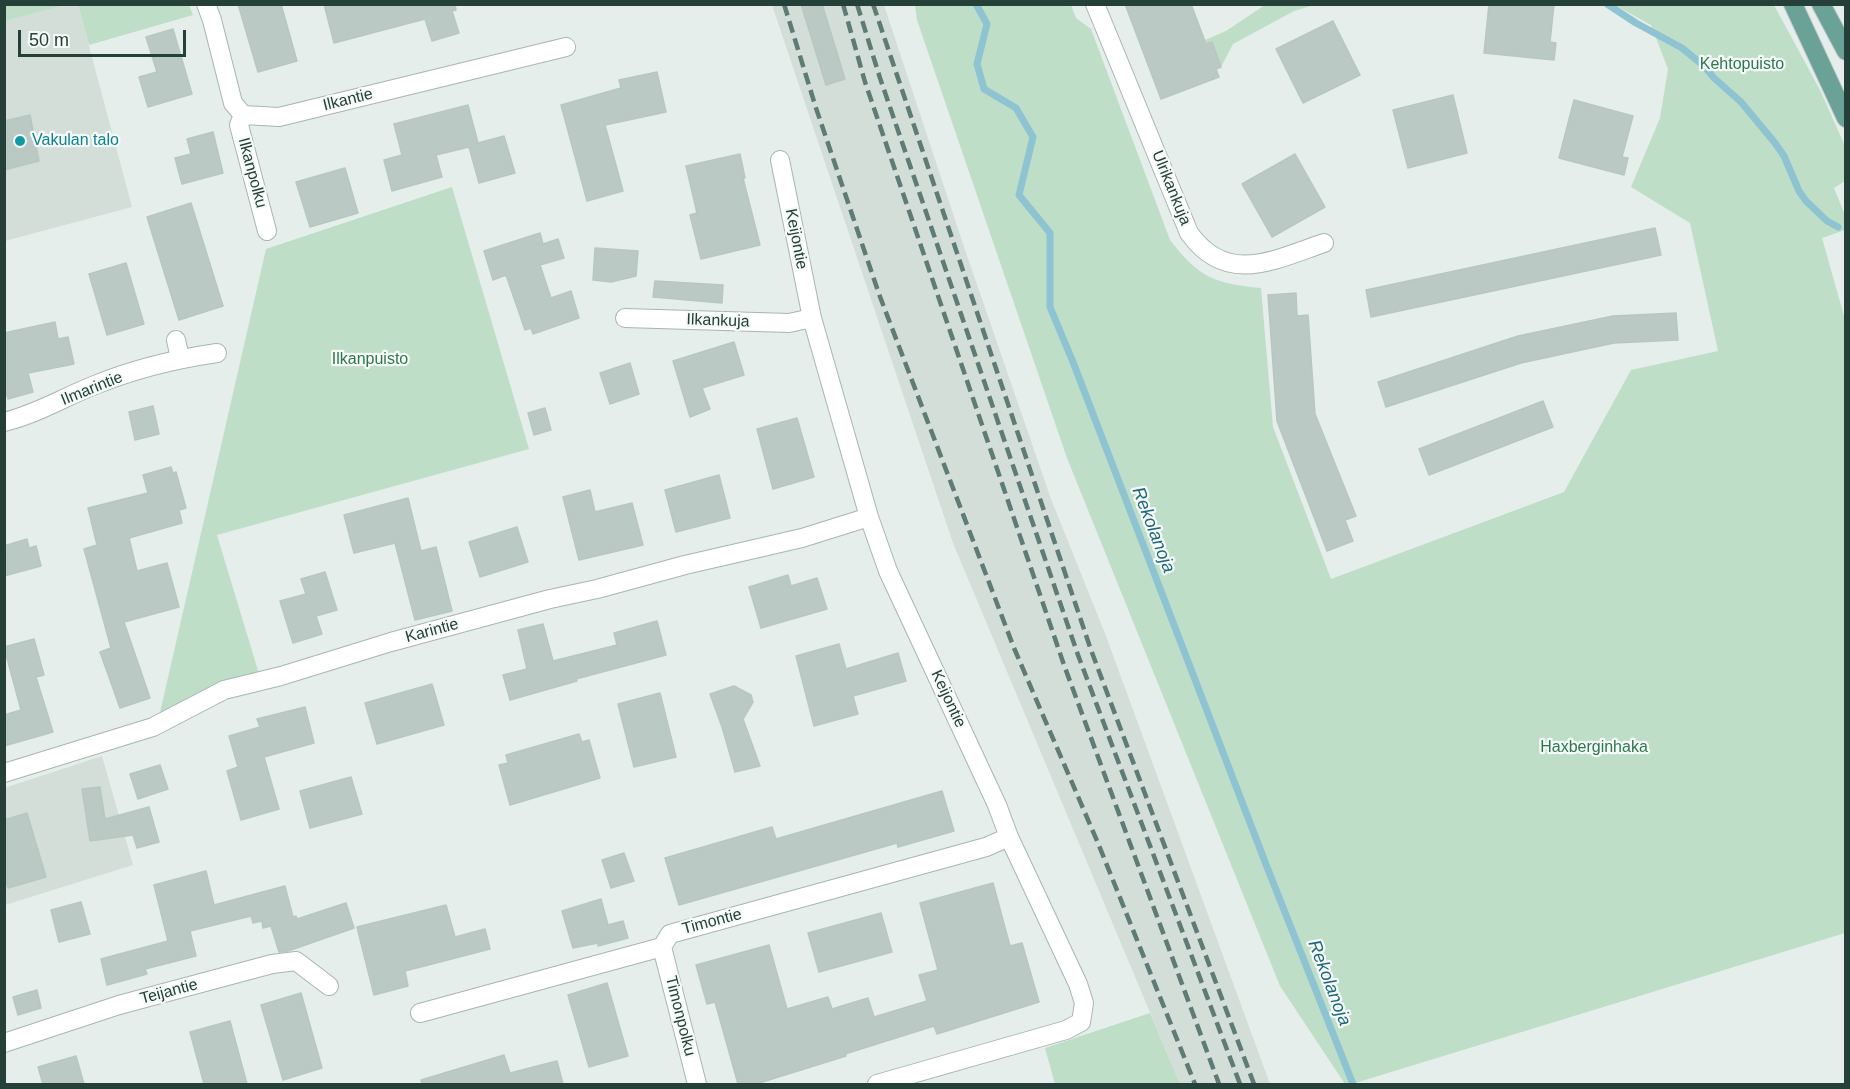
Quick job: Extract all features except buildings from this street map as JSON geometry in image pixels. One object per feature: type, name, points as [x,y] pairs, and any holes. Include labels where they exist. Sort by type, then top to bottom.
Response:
[{"type":"main road","points":[[1793,4],[1845,118]]},
{"type":"main road","points":[[1821,4],[1845,51]]},
{"type":"street","points":[[206,4],[233,103],[243,115]]},
{"type":"street","name":"Ulrikankuja","points":[[1095,4],[1189,233],[1203,250],[1214,258],[1230,264],[1250,264],[1269,261],[1324,243]]},
{"type":"street","name":"Ilkantie","points":[[243,115],[279,117],[566,47]]},
{"type":"street","name":"Ilkanpolku","points":[[243,115],[239,125],[267,231]]},
{"type":"street","name":"Keijontie","points":[[780,160],[812,318],[869,517],[888,571],[1078,984],[1084,1003],[1081,1022],[1066,1030],[877,1084]]},
{"type":"street","name":"Ilkankuja","points":[[624,318],[789,323],[812,318]]},
{"type":"street","points":[[176,340],[180,358]]},
{"type":"street","name":"Ilmarintie","points":[[4,422],[26,417],[96,384],[180,358],[217,353]]},
{"type":"street","name":"Karintie","points":[[4,773],[153,727],[224,690],[281,676],[391,642],[549,599],[802,538],[869,517]]},
{"type":"street","name":"Timontie","points":[[420,1013],[662,947],[670,934],[986,847],[1009,837]]},
{"type":"street","name":"Timonpolku","points":[[662,947],[697,1084]]},
{"type":"street","name":"Teijantie","points":[[4,1043],[119,1005],[272,964],[296,961],[329,986]]},
{"type":"shaded area","points":[[65,5],[78,5],[132,207],[5,241],[4,21]]},
{"type":"shaded area","points":[[772,5],[884,5],[1051,499],[1106,636],[1270,1084],[1180,1084],[953,543]]},
{"type":"shaded area","points":[[102,756],[133,865],[5,905],[4,788]]},
{"type":"green space","points":[[5,4],[65,4],[65,5],[5,21]]},
{"type":"green space","points":[[78,5],[189,5],[193,15],[89,45]]},
{"type":"green space","name":"Haxberginhaka","points":[[915,5],[1071,5],[1076,18],[1091,29],[1170,240],[1190,263],[1209,276],[1231,284],[1261,288],[1273,427],[1331,579],[1564,492],[1631,370],[1718,351],[1690,223],[1631,187],[1660,118],[1668,69],[1651,25],[1615,5],[1774,5],[1820,90],[1845,146],[1845,181],[1834,188],[1845,215],[1845,230],[1822,238],[1846,323],[1845,933],[1352,1084],[1345,1084],[1280,986],[1067,458],[917,20]]},
{"type":"green space","points":[[1265,5],[1314,5],[1294,11],[1233,44],[1221,67],[1205,40],[1226,31]]},
{"type":"green space","name":"Ilkanpuisto","points":[[452,187],[529,449],[217,535],[259,674],[159,717],[266,249]]},
{"type":"green space","points":[[1150,1013],[1180,1084],[1055,1084],[1045,1048]]},
{"type":"waterway","name":"Rekolanoja","points":[[976,4],[987,24],[977,64],[984,89],[1016,108],[1033,137],[1019,195],[1050,233],[1050,307],[1353,1084]]},
{"type":"waterway","points":[[1607,4],[1682,48],[1704,66],[1741,102],[1775,143],[1784,156],[1799,191],[1806,201],[1827,221],[1838,227]]},
{"type":"railway","points":[[784,4],[816,108],[879,294],[1014,648],[1098,843],[1195,1084]]},
{"type":"railway","points":[[843,4],[865,82],[1064,665],[1219,1084]]},
{"type":"railway","points":[[857,4],[880,78],[1078,655],[1240,1084]]},
{"type":"railway","points":[[873,4],[1091,650],[1254,1084]]},
{"type":"place","name":"Vakulan talo","points":[[20,141]]},
{"type":"park label","name":"Kehtopuisto","points":[[1742,65]]}]
